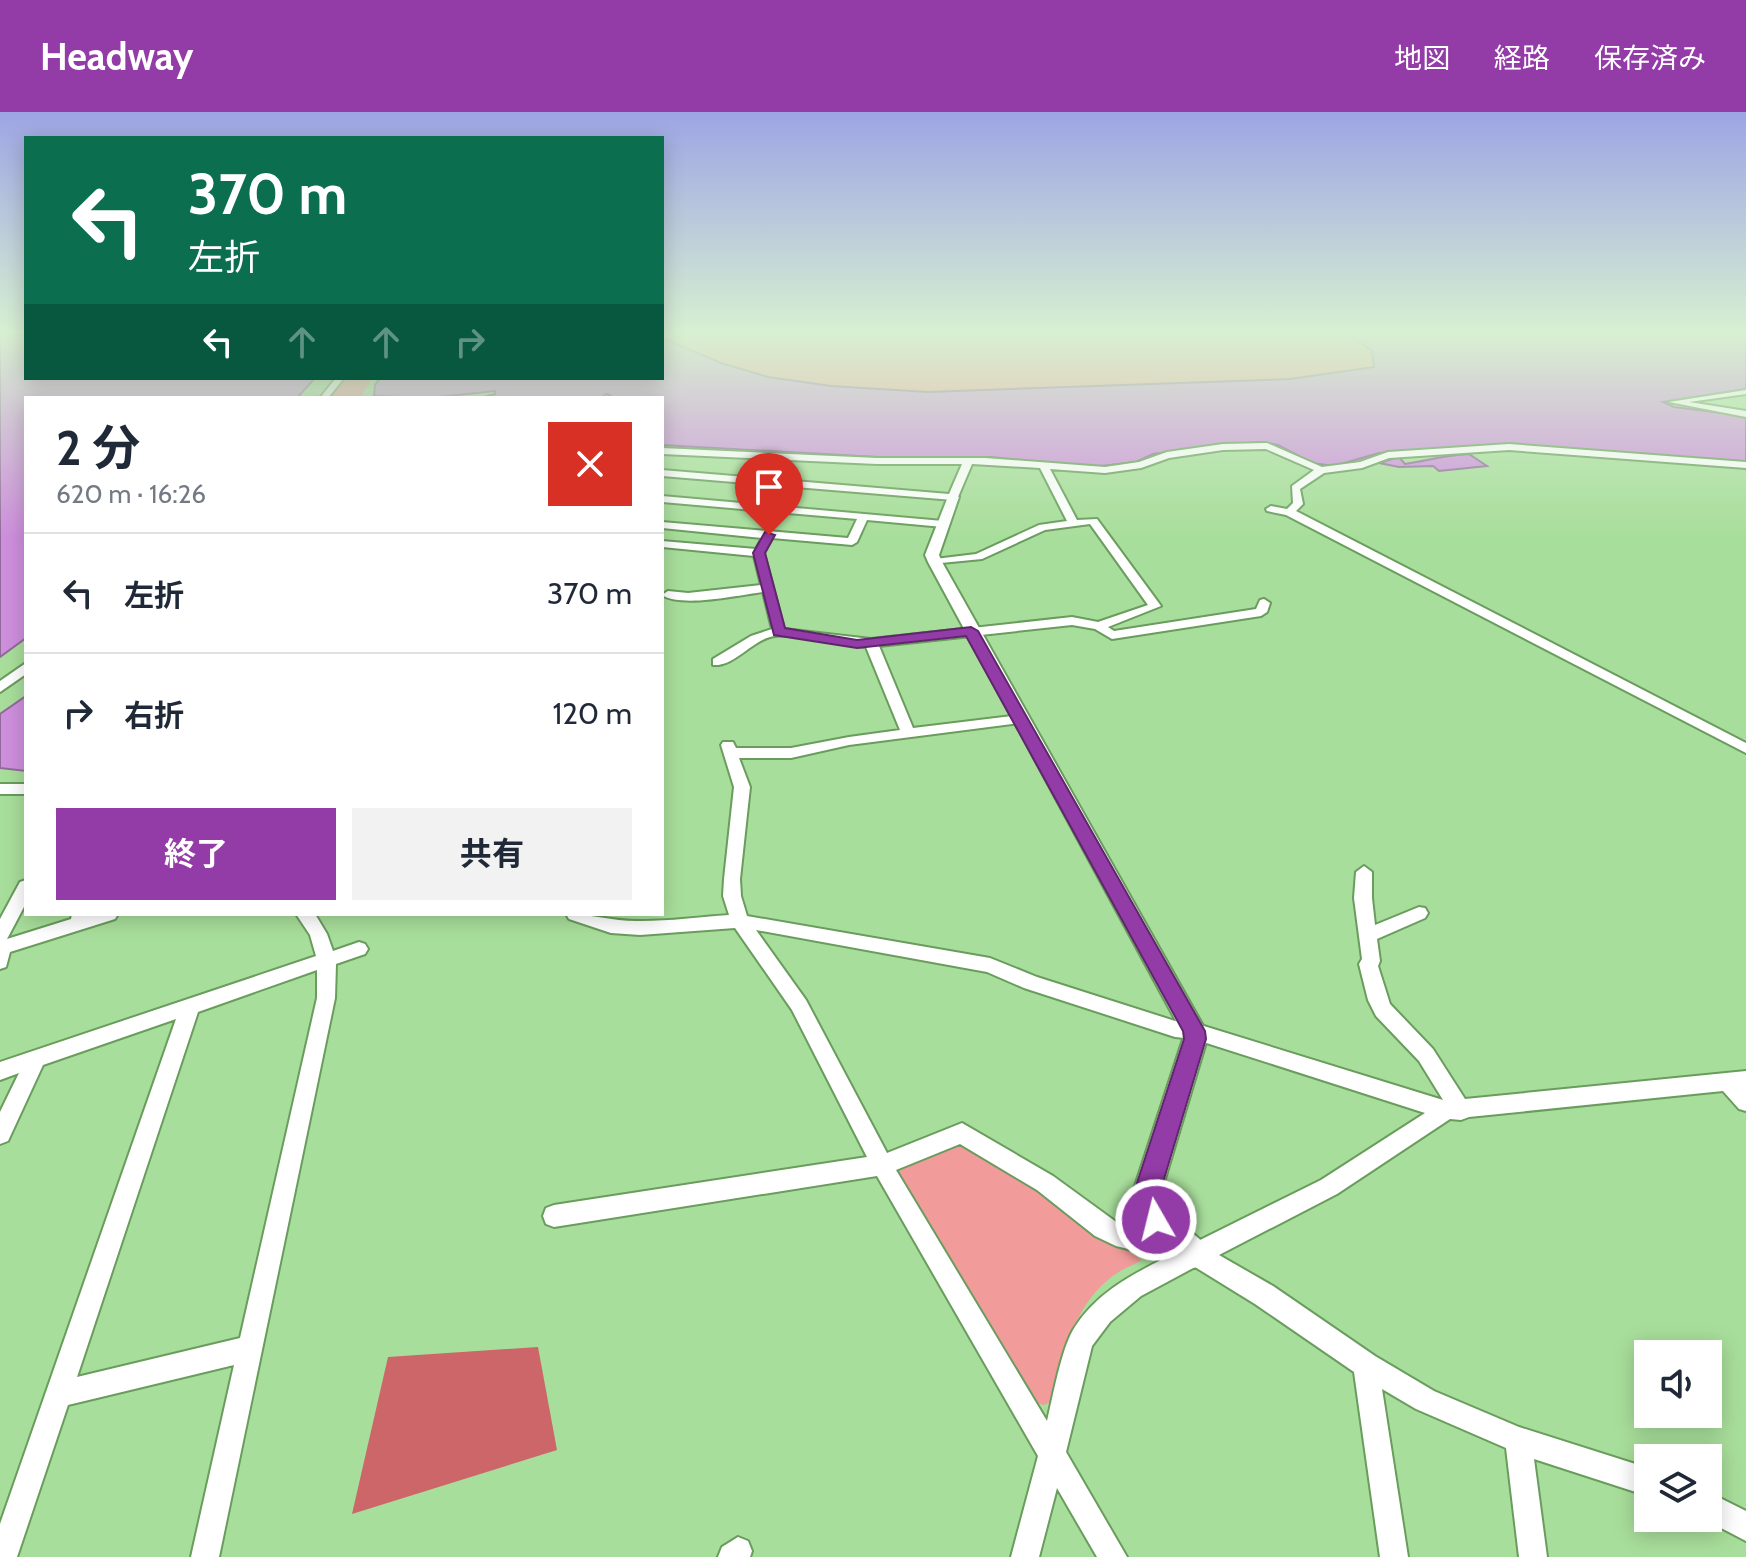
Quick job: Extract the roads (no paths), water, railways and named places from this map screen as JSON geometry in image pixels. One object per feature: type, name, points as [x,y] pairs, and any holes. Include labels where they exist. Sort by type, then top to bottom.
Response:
[{"type":"street","points":[[1674,402],[1746,414]]},
{"type":"street","points":[[664,453],[1122,468],[1167,455],[1223,447],[1267,446],[1321,470]]},
{"type":"street","points":[[1289,512],[1298,504],[1295,488],[1321,470],[1362,465],[1388,455],[1509,447],[1746,465]]},
{"type":"street","points":[[664,473],[676,461],[780,461],[817,465],[966,463]]},
{"type":"street","points":[[966,463],[932,555],[971,631],[1194,1031],[1195,1039],[1148,1189],[1156,1220],[1194,1253],[1264,1295],[1366,1365],[1447,1411],[1518,1440],[1634,1477]]},
{"type":"street","points":[[790,510],[817,465]]},
{"type":"street","points":[[1044,467],[1073,522]]},
{"type":"street","points":[[664,474],[953,497]]},
{"type":"street","points":[[664,499],[943,524]]},
{"type":"street","points":[[1271,509],[1289,512],[1746,749]]},
{"type":"street","points":[[664,525],[852,542],[864,516]]},
{"type":"street","points":[[935,562],[978,557],[1028,531],[1093,521],[1155,606],[1099,626]]},
{"type":"street","points":[[769,535],[759,553],[779,632]]},
{"type":"street","points":[[664,544],[759,553]]},
{"type":"street","points":[[668,595],[688,597],[768,588]]},
{"type":"street","points":[[718,662],[763,635],[779,632],[845,643],[871,643],[1063,621],[1099,626],[1112,635],[1261,612],[1264,603]]},
{"type":"street","points":[[871,643],[908,733]]},
{"type":"street","points":[[0,688],[24,669]]},
{"type":"street","points":[[1020,719],[908,733],[791,753],[730,749],[742,787],[732,896],[740,921],[799,1005],[882,1165],[1113,1557]]},
{"type":"street","points":[[0,789],[24,789]]},
{"type":"street","points":[[1364,872],[1362,885],[1371,961],[1368,964],[1377,1000],[1391,1021],[1426,1055],[1453,1110]]},
{"type":"street","points":[[0,949],[24,891]]},
{"type":"street","points":[[1368,936],[1419,913]]},
{"type":"street","points":[[205,1557],[326,998],[328,960],[319,934],[306,916]]},
{"type":"street","points":[[581,916],[611,926],[640,928],[740,921],[990,965],[1031,983],[1175,1029],[1194,1031],[1453,1110],[1736,1081],[1746,1102]]},
{"type":"street","points":[[0,949],[80,918]]},
{"type":"street","points":[[0,1071],[359,949]]},
{"type":"street","points":[[3,1557],[190,1006]]},
{"type":"street","points":[[0,1134],[36,1059]]},
{"type":"street","points":[[1025,1557],[1073,1366],[1088,1327],[1114,1300],[1132,1287],[1329,1187],[1453,1110]]},
{"type":"street","points":[[554,1216],[882,1165],[962,1133],[1045,1183],[1116,1235],[1194,1253]]},
{"type":"street","points":[[59,1394],[251,1348]]},
{"type":"street","points":[[1366,1365],[1394,1557]]},
{"type":"street","points":[[1518,1440],[1533,1557]]},
{"type":"street","points":[[1722,1514],[1746,1527]]}]
